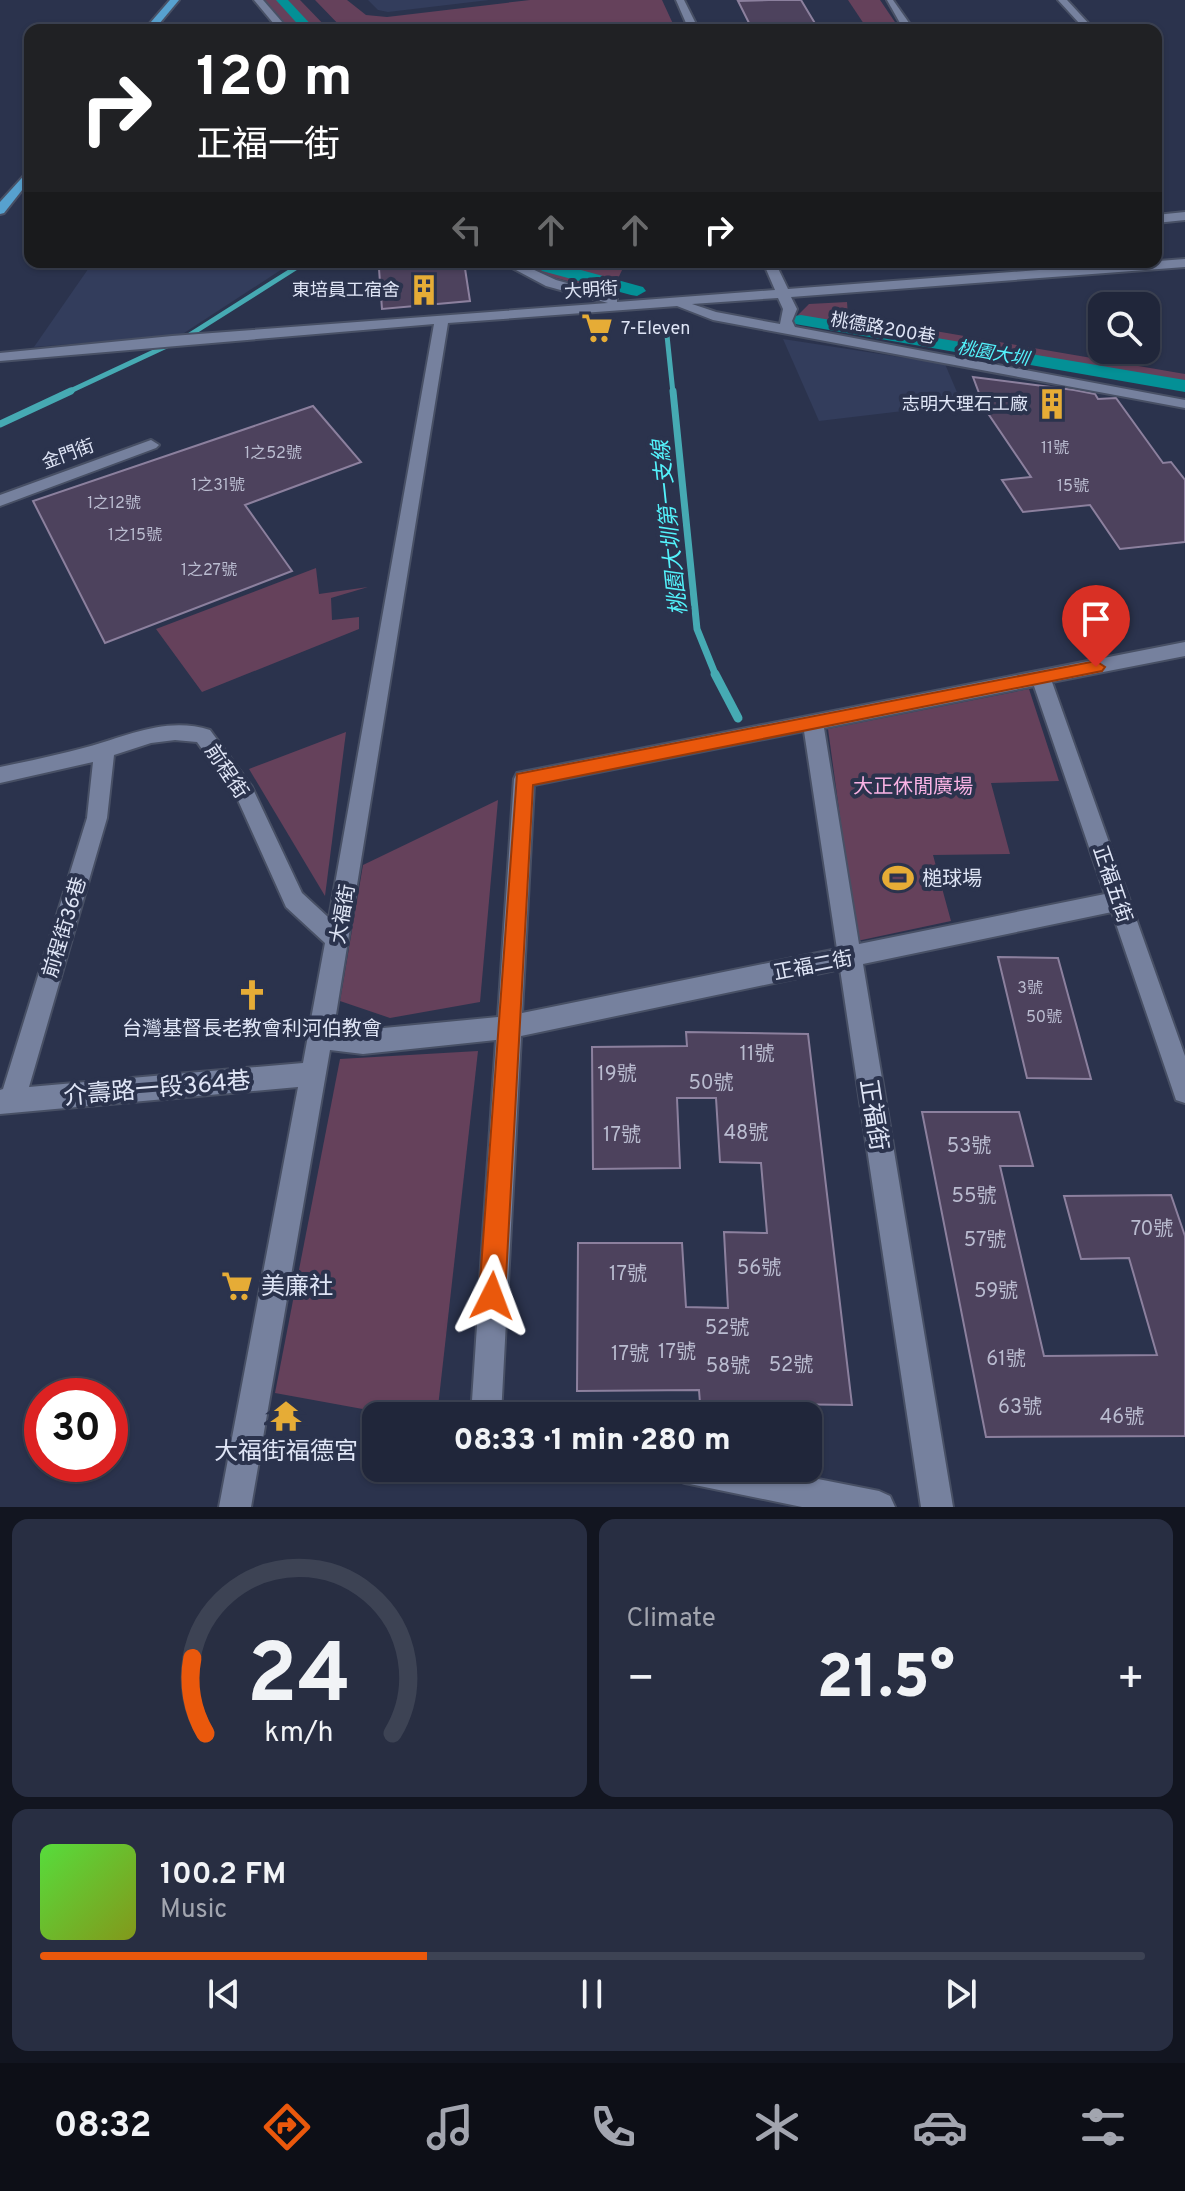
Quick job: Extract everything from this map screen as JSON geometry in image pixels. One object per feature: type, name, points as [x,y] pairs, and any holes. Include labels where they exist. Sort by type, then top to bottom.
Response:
[{"type":"main road","points":[[154,24],[175,0]]},
{"type":"main road","points":[[0,210],[24,180]]},
{"type":"street","points":[[258,0],[279,24]]},
{"type":"street","points":[[680,0],[691,24]]},
{"type":"street","points":[[1062,0],[1084,24]]},
{"type":"street","points":[[890,2],[905,24]]},
{"type":"street","points":[[1162,218],[1185,216]]},
{"type":"street","name":"大明街","points":[[1162,265],[1185,263]]},
{"type":"street","points":[[520,268],[551,283],[594,296],[621,302],[670,302]]},
{"type":"street","points":[[772,268],[790,309],[785,321],[789,330]]},
{"type":"street","name":"大明街","points":[[0,357],[172,340],[1116,268]]},
{"type":"street","name":"桃德路200巷","points":[[670,302],[713,316],[1185,404]]},
{"type":"street","name":"大福街","points":[[235,1507],[314,1074],[442,319]]},
{"type":"street","name":"金門街","points":[[0,501],[151,445]]},
{"type":"street","points":[[487,1402],[524,779],[1185,649]]},
{"type":"street","name":"正福五街","points":[[1041,678],[1185,1091]]},
{"type":"street","name":"正福街","points":[[813,723],[937,1507]]},
{"type":"street","name":"前程街","points":[[0,775],[104,751],[150,734],[180,730],[203,735],[245,793],[294,900],[337,940]]},
{"type":"street","name":"前程街36巷","points":[[6,1101],[97,818],[104,751]]},
{"type":"street","name":"正福二街","points":[[320,1037],[363,1042],[507,1027],[1119,901]]},
{"type":"street","name":"介壽路一段364巷","points":[[6,1101],[314,1074]]},
{"type":"street","points":[[755,1482],[879,1507]]},
{"type":"shaded area","points":[[368,0],[489,0],[388,12],[378,10]]},
{"type":"shaded area","points":[[89,268],[284,268],[181,335],[34,347]]},
{"type":"shaded area","points":[[783,339],[945,364],[962,404],[819,421]]},
{"type":"green space","points":[[261,0],[300,0],[323,24],[283,24]]},
{"type":"green space","points":[[315,0],[347,0],[366,15],[387,17],[530,0],[662,0],[673,24],[338,24]]},
{"type":"green space","points":[[848,0],[880,0],[896,24],[864,24]]},
{"type":"green space","points":[[534,268],[623,268],[611,293],[549,276]]},
{"type":"green space","points":[[847,302],[848,316],[1088,357],[1088,364],[1127,364],[1185,374],[1185,383],[797,316],[809,304]]},
{"type":"green space","points":[[316,568],[319,594],[368,587],[331,598],[332,620],[359,617],[359,629],[202,692],[156,629]]},
{"type":"green space","name":"大正休閒廣場","points":[[1029,689],[1059,781],[991,783],[1010,854],[933,855],[951,921],[857,941],[828,729]]},
{"type":"green space","points":[[346,732],[325,896],[249,769]]},
{"type":"green space","points":[[498,800],[480,1002],[390,1018],[340,1001],[363,865]]},
{"type":"green space","points":[[478,1051],[439,1402],[362,1402],[362,1409],[275,1393],[340,1059]]},
{"type":"building","points":[[801,0],[815,24],[750,24],[738,1]]},
{"type":"building","name":"東培員工宿舍","points":[[465,268],[470,301],[382,309],[379,269]]},
{"type":"building","points":[[973,377],[1074,390],[1095,394],[1098,399],[1116,398],[1163,463],[1171,462],[1185,480],[1185,542],[1120,549],[1090,505],[1023,512],[1002,480],[1031,477],[985,409]]},
{"type":"building","points":[[313,406],[361,462],[245,505],[292,571],[105,643],[33,501]]},
{"type":"building","points":[[998,957],[1058,958],[1091,1079],[1027,1078]]},
{"type":"building","points":[[686,1032],[808,1034],[852,1405],[822,1405],[822,1402],[700,1402],[699,1390],[577,1391],[578,1243],[682,1243],[686,1307],[728,1308],[724,1232],[767,1233],[761,1163],[720,1162],[716,1098],[677,1098],[680,1168],[593,1169],[592,1047],[687,1046]]},
{"type":"building","points":[[922,1112],[1019,1112],[1033,1166],[1000,1166],[1044,1356],[1157,1355],[1129,1258],[1081,1259],[1064,1196],[1171,1195],[1185,1236],[1185,1436],[986,1437]]},
{"type":"waterway","name":"桃園大圳","points":[[282,0],[304,24]]},
{"type":"waterway","points":[[66,393],[188,336],[296,268]]},
{"type":"waterway","name":"桃園大圳","points":[[552,268],[637,291]]},
{"type":"waterway","name":"桃園大圳","points":[[801,320],[1185,386]]},
{"type":"waterway","name":"桃園大圳第一支線","points":[[666,326],[673,393]]},
{"type":"waterway","points":[[0,424],[71,391]]},
{"type":"waterway","name":"桃園大圳第一支線","points":[[673,391],[697,629],[716,676]]},
{"type":"waterway","name":"桃園大圳第一支線","points":[[716,676],[738,718]]},
{"type":"place","name":"東培員工宿舍","points":[[424,290]]},
{"type":"place","name":"7-Eleven","points":[[597,328]]},
{"type":"place","name":"志明大理石工廠","points":[[1052,404]]},
{"type":"place","name":"槌球場","points":[[898,878]]},
{"type":"place","name":"台灣基督長老教會利河伯教會","points":[[252,995]]},
{"type":"place","name":"美廉社","points":[[237,1286]]},
{"type":"place","name":"大福街福德宮","points":[[286,1416]]},
{"type":"route","points":[[492,1296],[524,779],[1096,667]]}]
